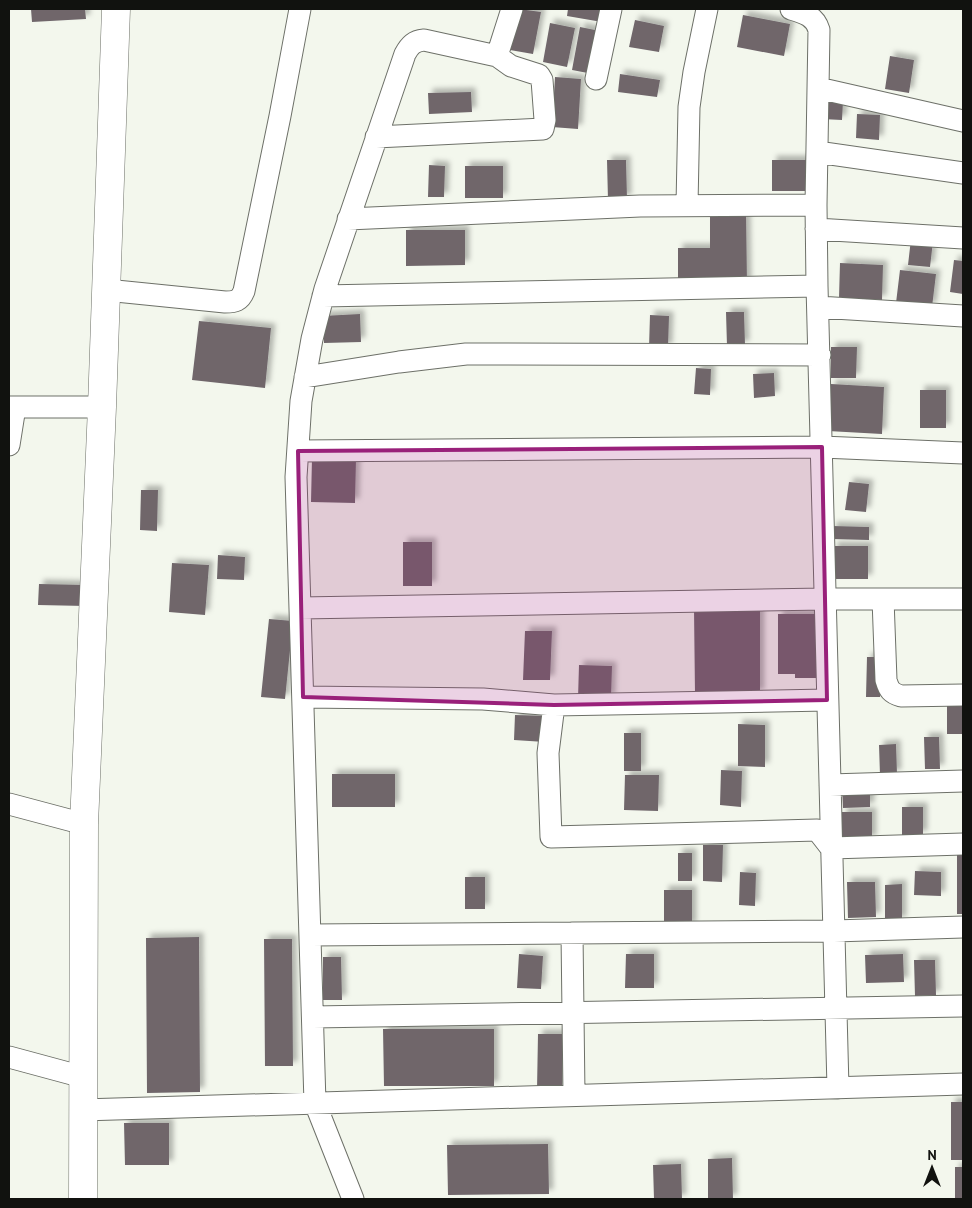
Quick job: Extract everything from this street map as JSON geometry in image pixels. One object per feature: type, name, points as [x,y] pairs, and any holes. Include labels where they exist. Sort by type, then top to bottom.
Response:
[{"type":"street","points":[[83,1199],[84,824],[102,407],[116,9]]},
{"type":"street","points":[[106,290],[225,302],[234,302],[241,298],[275,144],[300,9]]},
{"type":"street","points":[[497,56],[512,9]]},
{"type":"street","points":[[596,79],[611,9]]},
{"type":"street","points":[[687,205],[689,107],[707,9]]},
{"type":"street","points":[[791,9],[810,16],[816,23],[818,30],[817,286],[838,1088]]},
{"type":"street","points":[[353,1199],[315,1103],[296,477],[301,401],[305,377],[323,296],[376,137],[405,54],[410,45],[424,40],[497,56],[511,66],[534,73],[542,80],[545,120],[542,129],[376,137]]},
{"type":"street","points":[[818,88],[963,121]]},
{"type":"street","points":[[817,152],[963,174]]},
{"type":"street","points":[[348,219],[640,206],[816,205]]},
{"type":"street","points":[[816,229],[963,238]]},
{"type":"street","points":[[323,296],[817,286]]},
{"type":"street","points":[[818,307],[963,316]]},
{"type":"street","points":[[305,377],[399,362],[466,354],[820,355]]},
{"type":"street","points":[[9,445],[12,407],[102,407]]},
{"type":"street","points":[[298,451],[822,447],[963,453]]},
{"type":"street","points":[[300,608],[824,599],[963,599]]},
{"type":"street","points":[[883,599],[888,689],[893,694],[900,696],[963,695]]},
{"type":"street","points":[[303,698],[482,700],[554,704],[827,700]]},
{"type":"street","points":[[554,704],[548,753],[551,838],[817,830],[831,848]]},
{"type":"street","points":[[830,785],[963,781]]},
{"type":"street","points":[[9,804],[84,824]]},
{"type":"street","points":[[831,848],[963,844]]},
{"type":"street","points":[[310,935],[834,931],[963,927]]},
{"type":"street","points":[[572,933],[574,1096]]},
{"type":"street","points":[[313,1017],[963,1006]]},
{"type":"street","points":[[9,1057],[83,1077]]},
{"type":"street","points":[[82,1110],[963,1084]]},
{"type":"highlighted area","points":[[822,447],[827,700],[554,705],[303,697],[298,451]]},
{"type":"building","points":[[31,9],[85,9],[86,19],[32,22]]},
{"type":"building","points":[[519,9],[541,12],[533,54],[510,50]]},
{"type":"building","points":[[568,9],[605,9],[602,22],[567,16]]},
{"type":"building","points":[[743,15],[790,24],[784,56],[737,47]]},
{"type":"building","points":[[635,20],[664,26],[659,52],[629,47]]},
{"type":"building","points":[[550,23],[575,28],[567,67],[543,62]]},
{"type":"building","points":[[580,27],[600,31],[593,74],[572,70]]},
{"type":"building","points":[[890,56],[914,60],[909,93],[885,89]]},
{"type":"building","points":[[620,74],[660,80],[657,97],[618,92]]},
{"type":"building","points":[[555,77],[581,79],[578,129],[552,127]]},
{"type":"building","points":[[471,92],[472,112],[429,114],[428,93]]},
{"type":"building","points":[[823,100],[843,101],[842,120],[822,119]]},
{"type":"building","points":[[857,114],[880,115],[879,140],[856,138]]},
{"type":"building","points":[[607,160],[626,160],[627,199],[608,200]]},
{"type":"building","points":[[772,160],[809,160],[809,191],[772,191]]},
{"type":"building","points":[[429,165],[445,166],[444,197],[428,197]]},
{"type":"building","points":[[465,166],[503,166],[503,198],[465,198]]},
{"type":"building","points":[[710,208],[746,208],[747,285],[678,285],[678,248],[710,248]]},
{"type":"building","points":[[406,230],[465,230],[465,265],[406,266]]},
{"type":"building","points":[[911,239],[933,241],[930,267],[908,265]]},
{"type":"building","points":[[954,260],[963,261],[963,294],[950,292]]},
{"type":"building","points":[[840,263],[883,265],[882,300],[839,298]]},
{"type":"building","points":[[900,270],[936,274],[932,307],[896,303]]},
{"type":"building","points":[[726,312],[744,312],[745,345],[727,346]]},
{"type":"building","points":[[360,314],[361,342],[324,343],[323,316]]},
{"type":"building","points":[[650,315],[669,316],[668,348],[649,348]]},
{"type":"building","points":[[199,321],[271,328],[265,388],[192,380]]},
{"type":"building","points":[[831,347],[857,347],[856,378],[831,378]]},
{"type":"building","points":[[696,368],[711,369],[710,395],[694,394]]},
{"type":"building","points":[[774,373],[775,396],[754,398],[753,374]]},
{"type":"building","points":[[831,384],[884,387],[882,434],[828,431]]},
{"type":"building","points":[[920,390],[946,390],[946,428],[920,428]]},
{"type":"building","points":[[312,458],[356,459],[355,503],[311,502]]},
{"type":"building","points":[[849,482],[869,484],[866,512],[845,510]]},
{"type":"building","points":[[141,490],[158,490],[157,531],[140,530]]},
{"type":"building","points":[[832,526],[869,527],[869,540],[831,539]]},
{"type":"building","points":[[403,542],[432,542],[432,586],[403,586]]},
{"type":"building","points":[[833,546],[868,546],[868,579],[833,579]]},
{"type":"building","points":[[218,555],[245,557],[244,580],[217,579]]},
{"type":"building","points":[[172,563],[209,565],[205,615],[169,612]]},
{"type":"building","points":[[39,584],[86,585],[86,606],[38,605]]},
{"type":"building","points":[[694,609],[760,609],[760,694],[695,694]]},
{"type":"building","points":[[778,614],[816,614],[816,678],[795,678],[795,674],[778,674]]},
{"type":"building","points":[[269,619],[293,621],[285,699],[261,697]]},
{"type":"building","points":[[525,631],[552,631],[550,680],[523,680]]},
{"type":"building","points":[[867,657],[880,657],[880,697],[866,697]]},
{"type":"building","points":[[579,665],[612,666],[611,699],[578,699]]},
{"type":"building","points":[[947,704],[963,704],[963,734],[947,734]]},
{"type":"building","points":[[515,715],[546,716],[545,742],[514,740]]},
{"type":"building","points":[[738,724],[765,725],[765,767],[738,766]]},
{"type":"building","points":[[624,733],[641,733],[641,771],[624,771]]},
{"type":"building","points":[[924,737],[939,737],[940,769],[925,769]]},
{"type":"building","points":[[896,744],[897,774],[880,775],[879,745]]},
{"type":"building","points":[[721,770],[742,771],[741,807],[720,805]]},
{"type":"building","points":[[332,774],[395,774],[395,807],[332,807]]},
{"type":"building","points":[[625,775],[659,775],[658,811],[624,810]]},
{"type":"building","points":[[870,787],[870,807],[843,808],[842,788]]},
{"type":"building","points":[[902,807],[923,807],[923,835],[902,835]]},
{"type":"building","points":[[842,812],[872,812],[872,840],[842,840]]},
{"type":"building","points":[[703,845],[723,845],[722,882],[703,881]]},
{"type":"building","points":[[678,853],[692,853],[692,881],[678,881]]},
{"type":"building","points":[[957,853],[963,853],[963,914],[957,914]]},
{"type":"building","points":[[915,871],[941,872],[941,896],[914,895]]},
{"type":"building","points":[[740,872],[756,873],[755,906],[739,905]]},
{"type":"building","points":[[465,877],[485,877],[485,909],[465,909]]},
{"type":"building","points":[[847,882],[875,882],[876,917],[848,918]]},
{"type":"building","points":[[902,884],[902,921],[885,921],[885,885]]},
{"type":"building","points":[[664,890],[692,890],[692,927],[664,927]]},
{"type":"building","points":[[199,937],[200,1092],[147,1093],[146,938]]},
{"type":"building","points":[[264,939],[292,939],[293,1066],[265,1066]]},
{"type":"building","points":[[519,954],[543,956],[541,989],[517,988]]},
{"type":"building","points":[[626,954],[654,954],[654,988],[625,988]]},
{"type":"building","points":[[903,954],[904,982],[866,983],[865,955]]},
{"type":"building","points":[[323,957],[341,957],[342,1000],[323,1000]]},
{"type":"building","points":[[914,960],[935,960],[936,995],[915,996]]},
{"type":"building","points":[[383,1029],[494,1029],[494,1086],[384,1086]]},
{"type":"building","points":[[538,1034],[562,1034],[562,1090],[537,1090]]},
{"type":"building","points":[[951,1102],[963,1102],[963,1160],[951,1160]]},
{"type":"building","points":[[124,1123],[169,1123],[169,1165],[125,1165]]},
{"type":"building","points":[[548,1144],[549,1194],[448,1195],[447,1145]]},
{"type":"building","points":[[732,1158],[733,1199],[708,1199],[708,1159]]},
{"type":"building","points":[[681,1164],[682,1199],[654,1199],[653,1165]]},
{"type":"building","points":[[955,1167],[963,1167],[963,1199],[955,1199]]}]
